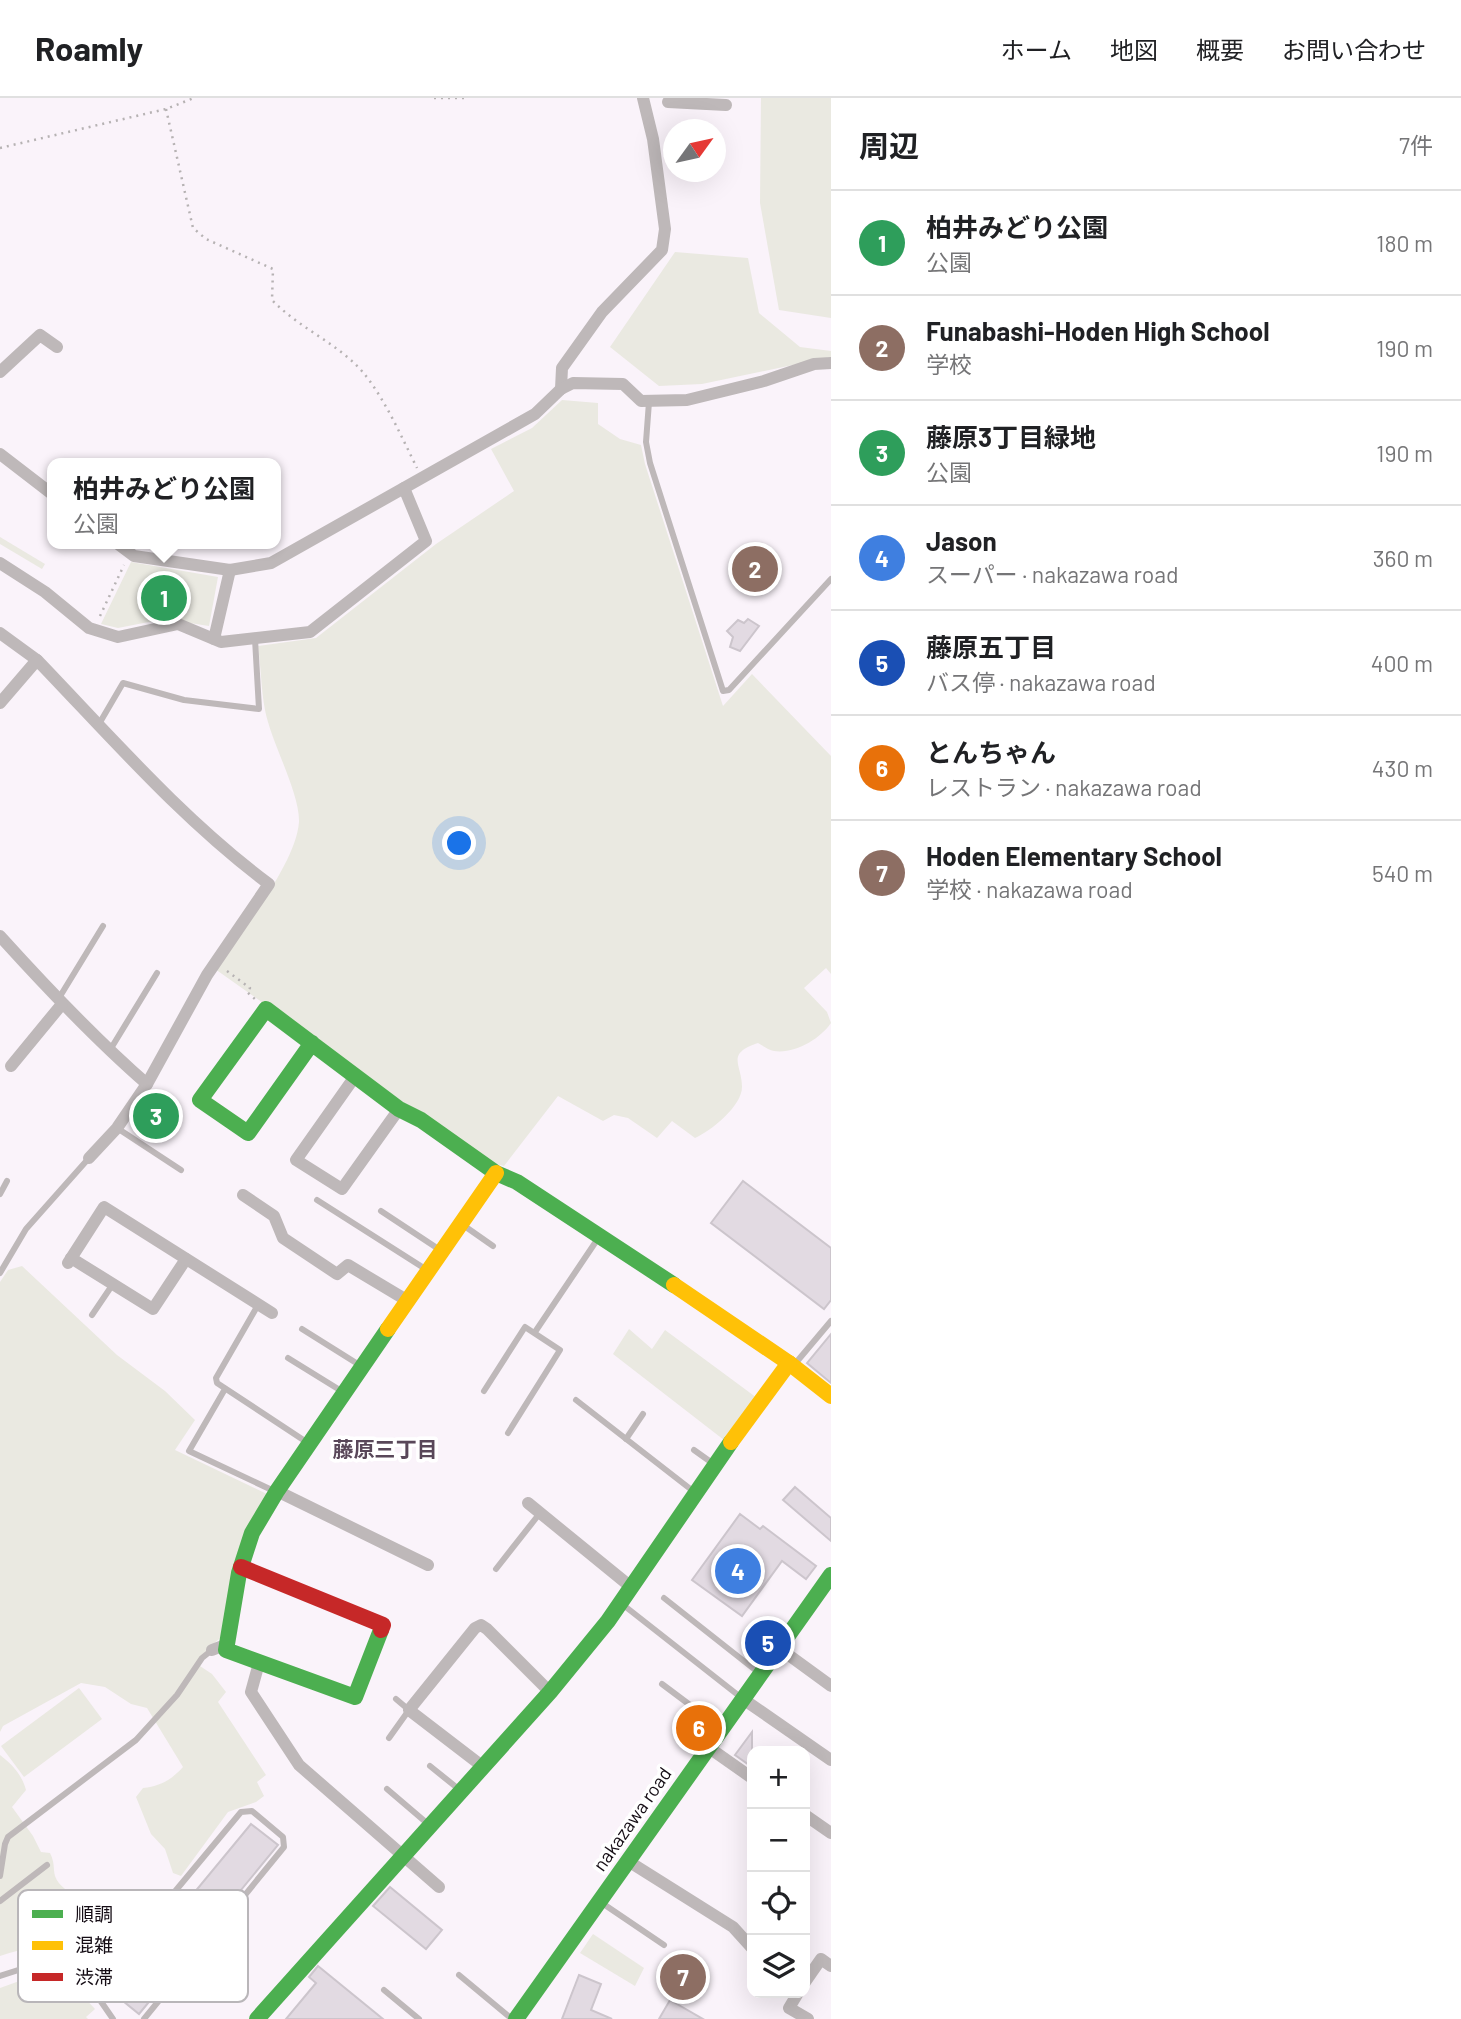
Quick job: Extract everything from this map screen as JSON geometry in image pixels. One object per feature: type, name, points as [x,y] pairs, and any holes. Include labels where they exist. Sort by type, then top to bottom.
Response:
[{"type":"street","points":[[561,389],[562,368],[602,312],[662,250],[664,216],[653,139],[643,98]]},
{"type":"street","points":[[668,102],[726,106]]},
{"type":"street","points":[[0,372],[40,335],[57,347]]},
{"type":"street","points":[[125,549],[134,556],[230,570],[271,563],[535,414],[561,389],[573,383],[623,384],[641,401],[687,400],[764,381],[814,364],[831,363]]},
{"type":"street","points":[[0,454],[47,490]]},
{"type":"street","points":[[0,562],[45,592],[89,628],[118,637],[178,624],[221,642],[310,632],[426,541],[404,488]]},
{"type":"street","points":[[214,639],[230,570]]},
{"type":"street","points":[[0,634],[37,660],[235,859],[269,884],[216,962],[147,1084],[117,1128],[89,1158]]},
{"type":"street","points":[[0,703],[37,660]]},
{"type":"street","points":[[0,936],[60,1002],[147,1084]]},
{"type":"street","points":[[11,1066],[60,1002]]},
{"type":"street","points":[[312,1043],[248,1133],[200,1100],[267,1010],[356,1075],[399,1110],[421,1120],[496,1173],[517,1182],[600,1235],[791,1364],[831,1396]]},
{"type":"street","points":[[356,1075],[296,1160],[342,1189],[399,1110]]},
{"type":"street","points":[[241,1567],[383,1625],[355,1698],[218,1648],[241,1567],[252,1533],[276,1492],[496,1173]]},
{"type":"street","points":[[243,1195],[274,1216],[283,1238],[326,1267],[337,1274],[348,1265],[408,1301]]},
{"type":"street","points":[[186,1259],[153,1309],[70,1260],[104,1207],[272,1313]]},
{"type":"street","points":[[257,2019],[550,1692],[620,1603],[695,1492],[791,1364]]},
{"type":"street","points":[[276,1492],[428,1565]]},
{"type":"street","points":[[528,1503],[631,1587]]},
{"type":"street","name":"nakazawa road","points":[[514,2019],[831,1575]]},
{"type":"street","points":[[482,1766],[410,1710],[475,1628],[481,1625],[550,1692]]},
{"type":"street","points":[[779,1648],[831,1686]]},
{"type":"street","points":[[260,1663],[251,1692],[299,1765],[439,1887]]},
{"type":"street","points":[[743,1699],[831,1760]]},
{"type":"street","points":[[708,1747],[747,1774]]},
{"type":"street","points":[[810,1818],[831,1833]]},
{"type":"street","points":[[628,1861],[733,1927],[747,1942]]},
{"type":"street","points":[[810,1975],[821,1959],[831,1966]]},
{"type":"street","points":[[795,1998],[789,2008],[808,2019]]},
{"type":"lane","points":[[649,402],[646,442],[650,463],[723,691],[729,690],[831,579]]},
{"type":"lane","points":[[99,724],[123,683],[184,700],[259,709],[255,638]]},
{"type":"lane","points":[[60,1002],[103,926]]},
{"type":"lane","points":[[109,1051],[156,973]]},
{"type":"lane","points":[[117,1128],[181,1170]]},
{"type":"lane","points":[[0,1273],[26,1229],[89,1158]]},
{"type":"lane","points":[[0,1194],[7,1181]]},
{"type":"lane","points":[[317,1200],[429,1271]]},
{"type":"lane","points":[[381,1211],[442,1251]]},
{"type":"lane","points":[[461,1224],[493,1246]]},
{"type":"lane","points":[[535,1332],[600,1235]]},
{"type":"lane","points":[[92,1315],[113,1284]]},
{"type":"lane","points":[[258,1305],[216,1378],[217,1383],[309,1444]]},
{"type":"lane","points":[[791,1364],[831,1321]]},
{"type":"lane","points":[[484,1391],[526,1327],[560,1350],[508,1433]]},
{"type":"lane","points":[[302,1329],[362,1367]]},
{"type":"lane","points":[[288,1358],[344,1393]]},
{"type":"lane","points":[[225,1389],[189,1451],[276,1492]]},
{"type":"lane","points":[[576,1400],[695,1492]]},
{"type":"lane","points":[[626,1439],[643,1414]]},
{"type":"lane","points":[[694,1450],[715,1465]]},
{"type":"lane","points":[[496,1569],[540,1512]]},
{"type":"lane","points":[[664,1598],[761,1674]]},
{"type":"lane","points":[[620,1603],[743,1699]]},
{"type":"lane","points":[[0,1876],[8,1837],[136,1740],[177,1695],[202,1658],[218,1648]]},
{"type":"lane","points":[[662,1684],[722,1729]]},
{"type":"lane","points":[[389,1738],[410,1710],[396,1699]]},
{"type":"lane","points":[[430,1766],[461,1791]]},
{"type":"lane","points":[[387,1789],[430,1826]]},
{"type":"lane","points":[[176,1890],[241,1812],[252,1811],[282,1837],[284,1847],[248,1891]]},
{"type":"lane","points":[[0,1901],[47,1866]]},
{"type":"lane","points":[[599,1901],[664,1945]]},
{"type":"lane","points":[[0,1976],[18,1970]]},
{"type":"lane","points":[[459,1975],[514,2019]]},
{"type":"lane","points":[[384,1990],[419,2019]]},
{"type":"lane","points":[[101,2002],[113,2019]]},
{"type":"lane","points":[[144,2019],[158,2002]]},
{"type":"path","points":[[0,148],[166,109],[194,98]]},
{"type":"path","points":[[434,98],[466,98]]},
{"type":"path","points":[[166,109],[193,228],[206,240],[273,269],[272,300],[283,312],[355,363],[385,404],[422,478]]},
{"type":"path","points":[[94,630],[130,553]]},
{"type":"path","points":[[216,962],[250,988],[247,992],[267,1010]]},
{"type":"shaded area","points":[[761,98],[831,98],[831,318],[779,310],[760,203]]},
{"type":"shaded area","points":[[675,252],[748,258],[759,313],[800,347],[831,351],[831,357],[702,384],[659,386],[610,347]]},
{"type":"shaded area","points":[[562,400],[598,403],[598,424],[620,439],[641,445],[723,706],[752,674],[831,756],[831,974],[826,968],[804,988],[827,1012],[831,1023],[814,1040],[798,1048],[774,1051],[758,1043],[742,1051],[738,1060],[742,1087],[737,1102],[717,1124],[695,1138],[672,1121],[657,1138],[628,1118],[614,1115],[603,1121],[558,1096],[504,1166],[488,1162],[215,969],[278,877],[296,839],[299,822],[295,797],[268,723],[258,646],[316,638],[436,544],[514,491],[491,449],[532,428]]},
{"type":"shaded area","points":[[0,537],[45,564],[42,569],[0,544]]},
{"type":"shaded area","points":[[131,562],[218,577],[209,626],[164,619],[118,628],[101,624]]},
{"type":"shaded area","points":[[152,1099],[161,1104],[159,1108],[174,1116],[163,1133],[137,1116],[146,1100],[150,1102]]},
{"type":"shaded area","points":[[22,1266],[117,1355],[165,1391],[195,1420],[175,1450],[269,1495],[224,1635],[207,1649],[200,1666],[212,1674],[226,1692],[218,1702],[266,1775],[257,1782],[264,1796],[256,1802],[228,1812],[181,1876],[173,1873],[165,1849],[151,1834],[136,1797],[143,1788],[165,1782],[183,1767],[147,1708],[131,1704],[105,1687],[81,1683],[3,1726],[0,1732],[0,1282],[8,1270]]},
{"type":"shaded area","points":[[629,1329],[652,1349],[665,1330],[757,1398],[724,1440],[613,1354]]},
{"type":"shaded area","points":[[79,1688],[102,1719],[24,1777],[1,1746]]},
{"type":"shaded area","points":[[0,1755],[16,1770],[26,1790],[12,1807],[41,1852],[50,1853],[55,1876],[67,1890],[18,1890],[18,1951],[0,1956]]},
{"type":"shaded area","points":[[593,1934],[644,1968],[635,1986],[580,1953]]},
{"type":"shaded area","points":[[18,1982],[18,2002],[88,2002],[95,2009],[86,2017],[88,2019],[0,2019],[0,1988]]},
{"type":"building","points":[[748,619],[759,626],[740,651],[730,647],[733,637],[727,631],[738,620],[744,623]]},
{"type":"building","points":[[743,1181],[831,1248],[831,1300],[824,1309],[711,1223]]},
{"type":"building","points":[[831,1334],[831,1383],[807,1363]]},
{"type":"building","points":[[795,1487],[831,1518],[831,1541],[783,1500]]},
{"type":"building","points":[[740,1514],[760,1529],[763,1526],[816,1566],[806,1579],[782,1561],[742,1616],[692,1580]]},
{"type":"building","points":[[695,1716],[706,1724],[695,1739],[683,1730]]},
{"type":"building","points":[[752,1732],[752,1746],[747,1746],[747,1763],[735,1755]]},
{"type":"building","points":[[251,1824],[278,1845],[241,1890],[196,1890]]},
{"type":"building","points":[[390,1887],[442,1930],[426,1949],[373,1906]]},
{"type":"building","points":[[318,1966],[383,2019],[286,2019],[316,1983],[309,1977]]},
{"type":"building","points":[[579,1975],[601,1984],[591,2010],[612,2019],[562,2019]]},
{"type":"building","points":[[670,2000],[703,2019],[659,2019]]},
{"type":"building","points":[[124,2002],[149,2002],[139,2014]]},
{"type":"traffic: fast","points":[[312,1043],[248,1133],[200,1100],[266,1009],[399,1109],[421,1120],[496,1173],[517,1182],[674,1285]]},
{"type":"traffic: fast","points":[[381,1630],[355,1697],[226,1650],[239,1573],[252,1533],[277,1491],[388,1329]]},
{"type":"traffic: fast","points":[[257,2019],[550,1692],[608,1621],[731,1442]]},
{"type":"traffic: fast","points":[[516,2019],[831,1575]]},
{"type":"traffic: slow","points":[[388,1329],[496,1173]]},
{"type":"traffic: slow","points":[[674,1285],[789,1363],[831,1396]]},
{"type":"traffic: slow","points":[[731,1442],[789,1363]]},
{"type":"traffic: jam","points":[[241,1567],[383,1625],[381,1630]]},
{"type":"place","name":"Funabashi-Hoden High School","points":[[755,569]]},
{"type":"place","name":"柏井みどり公園","points":[[164,598]]},
{"type":"place","name":"藤原3丁目緑地","points":[[156,1116]]},
{"type":"place","name":"Jason","points":[[738,1571]]},
{"type":"place","name":"藤原五丁目","points":[[768,1643]]},
{"type":"place","name":"とんちゃん","points":[[699,1728]]},
{"type":"place","name":"Hoden Elementary School","points":[[683,1977]]},
{"type":"district","name":"藤原三丁目","points":[[385,1450]]}]
